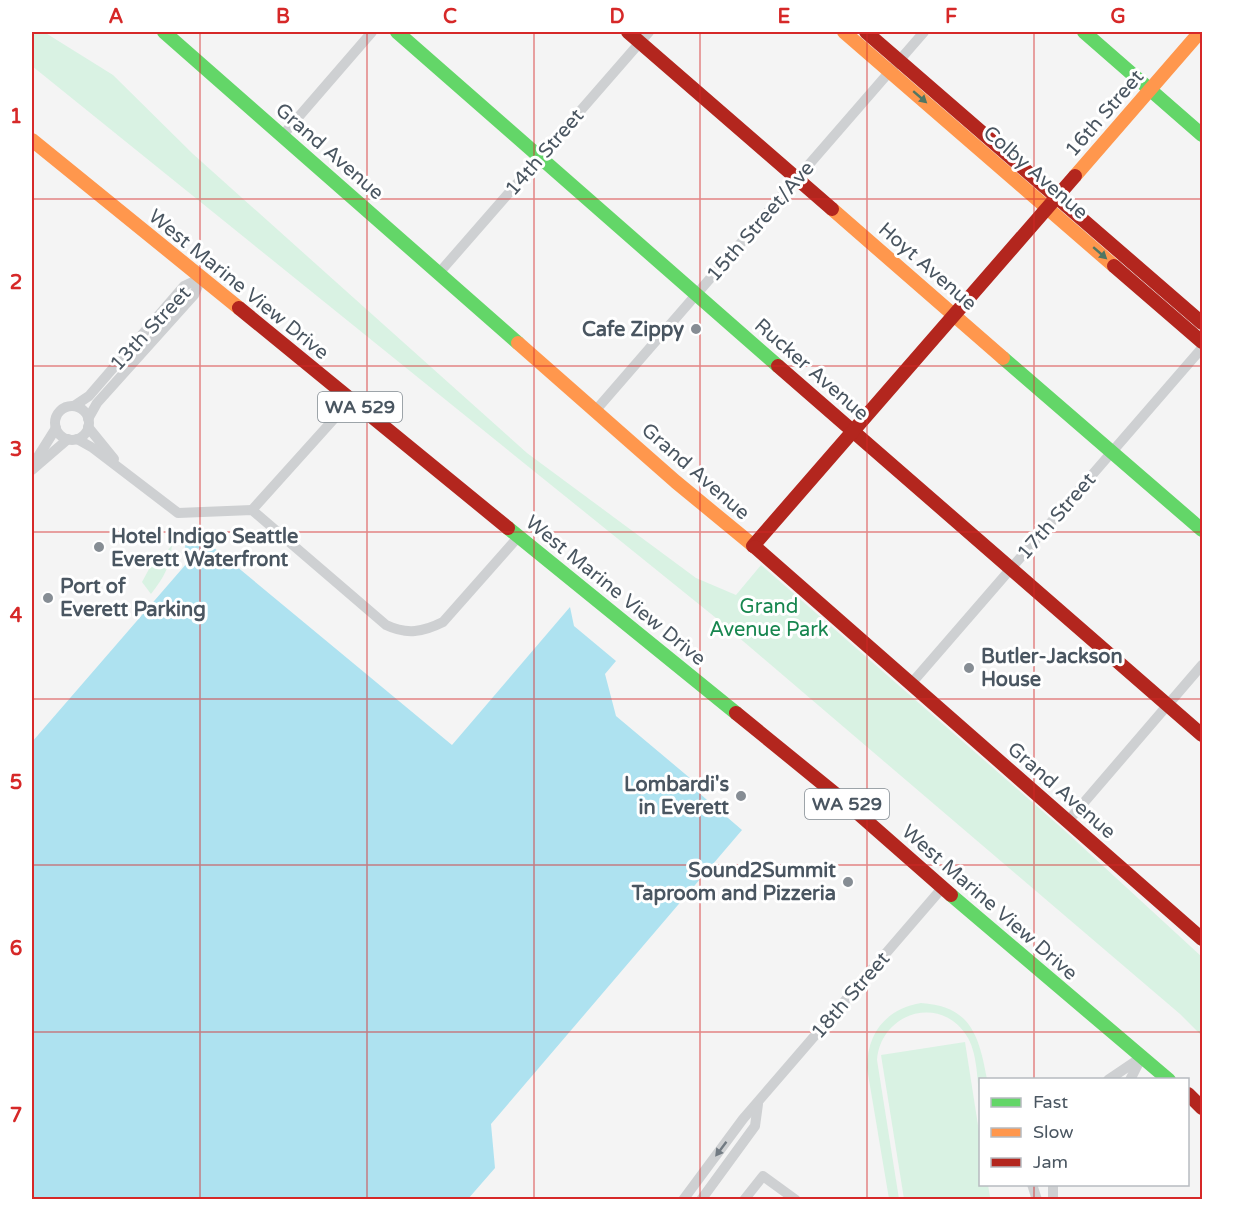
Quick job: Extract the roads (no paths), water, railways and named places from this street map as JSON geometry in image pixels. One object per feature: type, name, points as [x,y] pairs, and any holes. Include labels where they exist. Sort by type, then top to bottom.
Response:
[{"type":"street","name":"Grand Avenue","points":[[164,32],[676,482],[753,546],[1203,939]]},
{"type":"street","points":[[282,135],[372,32]]},
{"type":"street","name":"Rucker Avenue","points":[[397,32],[695,295],[1203,735]]},
{"type":"street","name":"Hoyt Avenue","points":[[628,32],[644,37],[797,177],[1203,530]]},
{"type":"street","name":"Colby Avenue","points":[[844,32],[1203,342]]},
{"type":"street","name":"Colby Avenue","points":[[867,32],[1203,323]]},
{"type":"street","name":"15th Street/Ave","points":[[596,410],[924,32]]},
{"type":"street","points":[[1084,32],[1203,135]]},
{"type":"street","name":"16th Street","points":[[753,546],[1200,32]]},
{"type":"street","name":"14th Street","points":[[439,273],[644,37]]},
{"type":"street","name":"West Marine View Drive","points":[[32,140],[844,801],[1027,961],[1167,1078]]},
{"type":"street","name":"13th Street","points":[[74,406],[89,396],[184,286],[201,278]]},
{"type":"street","name":"13th Street","points":[[88,423],[97,403],[194,295],[201,278]]},
{"type":"street","name":"17th Street","points":[[910,684],[1203,348]]},
{"type":"street","points":[[252,510],[351,400]]},
{"type":"street","points":[[119,467],[88,423],[83,411],[74,406],[60,411],[55,421],[60,435],[86,443],[178,513],[252,510],[386,625],[399,631],[414,632],[443,622],[519,536]]},
{"type":"street","points":[[32,469],[72,439],[84,434],[88,423]]},
{"type":"street","points":[[32,469],[56,428]]},
{"type":"street","points":[[1068,821],[1203,666]]},
{"type":"street","name":"18th Street","points":[[683,1200],[743,1119],[944,887]]},
{"type":"street","points":[[1111,1078],[1142,1057]]},
{"type":"street","points":[[1131,1078],[1142,1057]]},
{"type":"street","points":[[1189,1095],[1203,1108]]},
{"type":"street","name":"18th Street","points":[[701,1200],[755,1126],[758,1104]]},
{"type":"street","points":[[744,1200],[763,1176],[796,1200]]},
{"type":"water","points":[[210,536],[213,547],[452,745],[570,607],[574,626],[616,661],[605,674],[616,716],[697,784],[699,793],[742,830],[491,1124],[495,1168],[468,1199],[32,1199],[32,742],[200,548],[190,551],[185,548],[186,540]]},
{"type":"place","name":"Cafe Zippy","points":[[696,329]]},
{"type":"place","name":"Hotel Indigo Seattle Everett Waterfront","points":[[99,547]]},
{"type":"place","name":"Port of Everett Parking","points":[[48,598]]},
{"type":"place","name":"Butler-Jackson House","points":[[969,668]]},
{"type":"place","name":"Lombardi's in Everett","points":[[741,796]]},
{"type":"place","name":"Sound2Summit Taproom and Pizzeria","points":[[848,882]]},
{"type":"park label","name":"Grand Avenue Park","points":[[769,618]]}]
